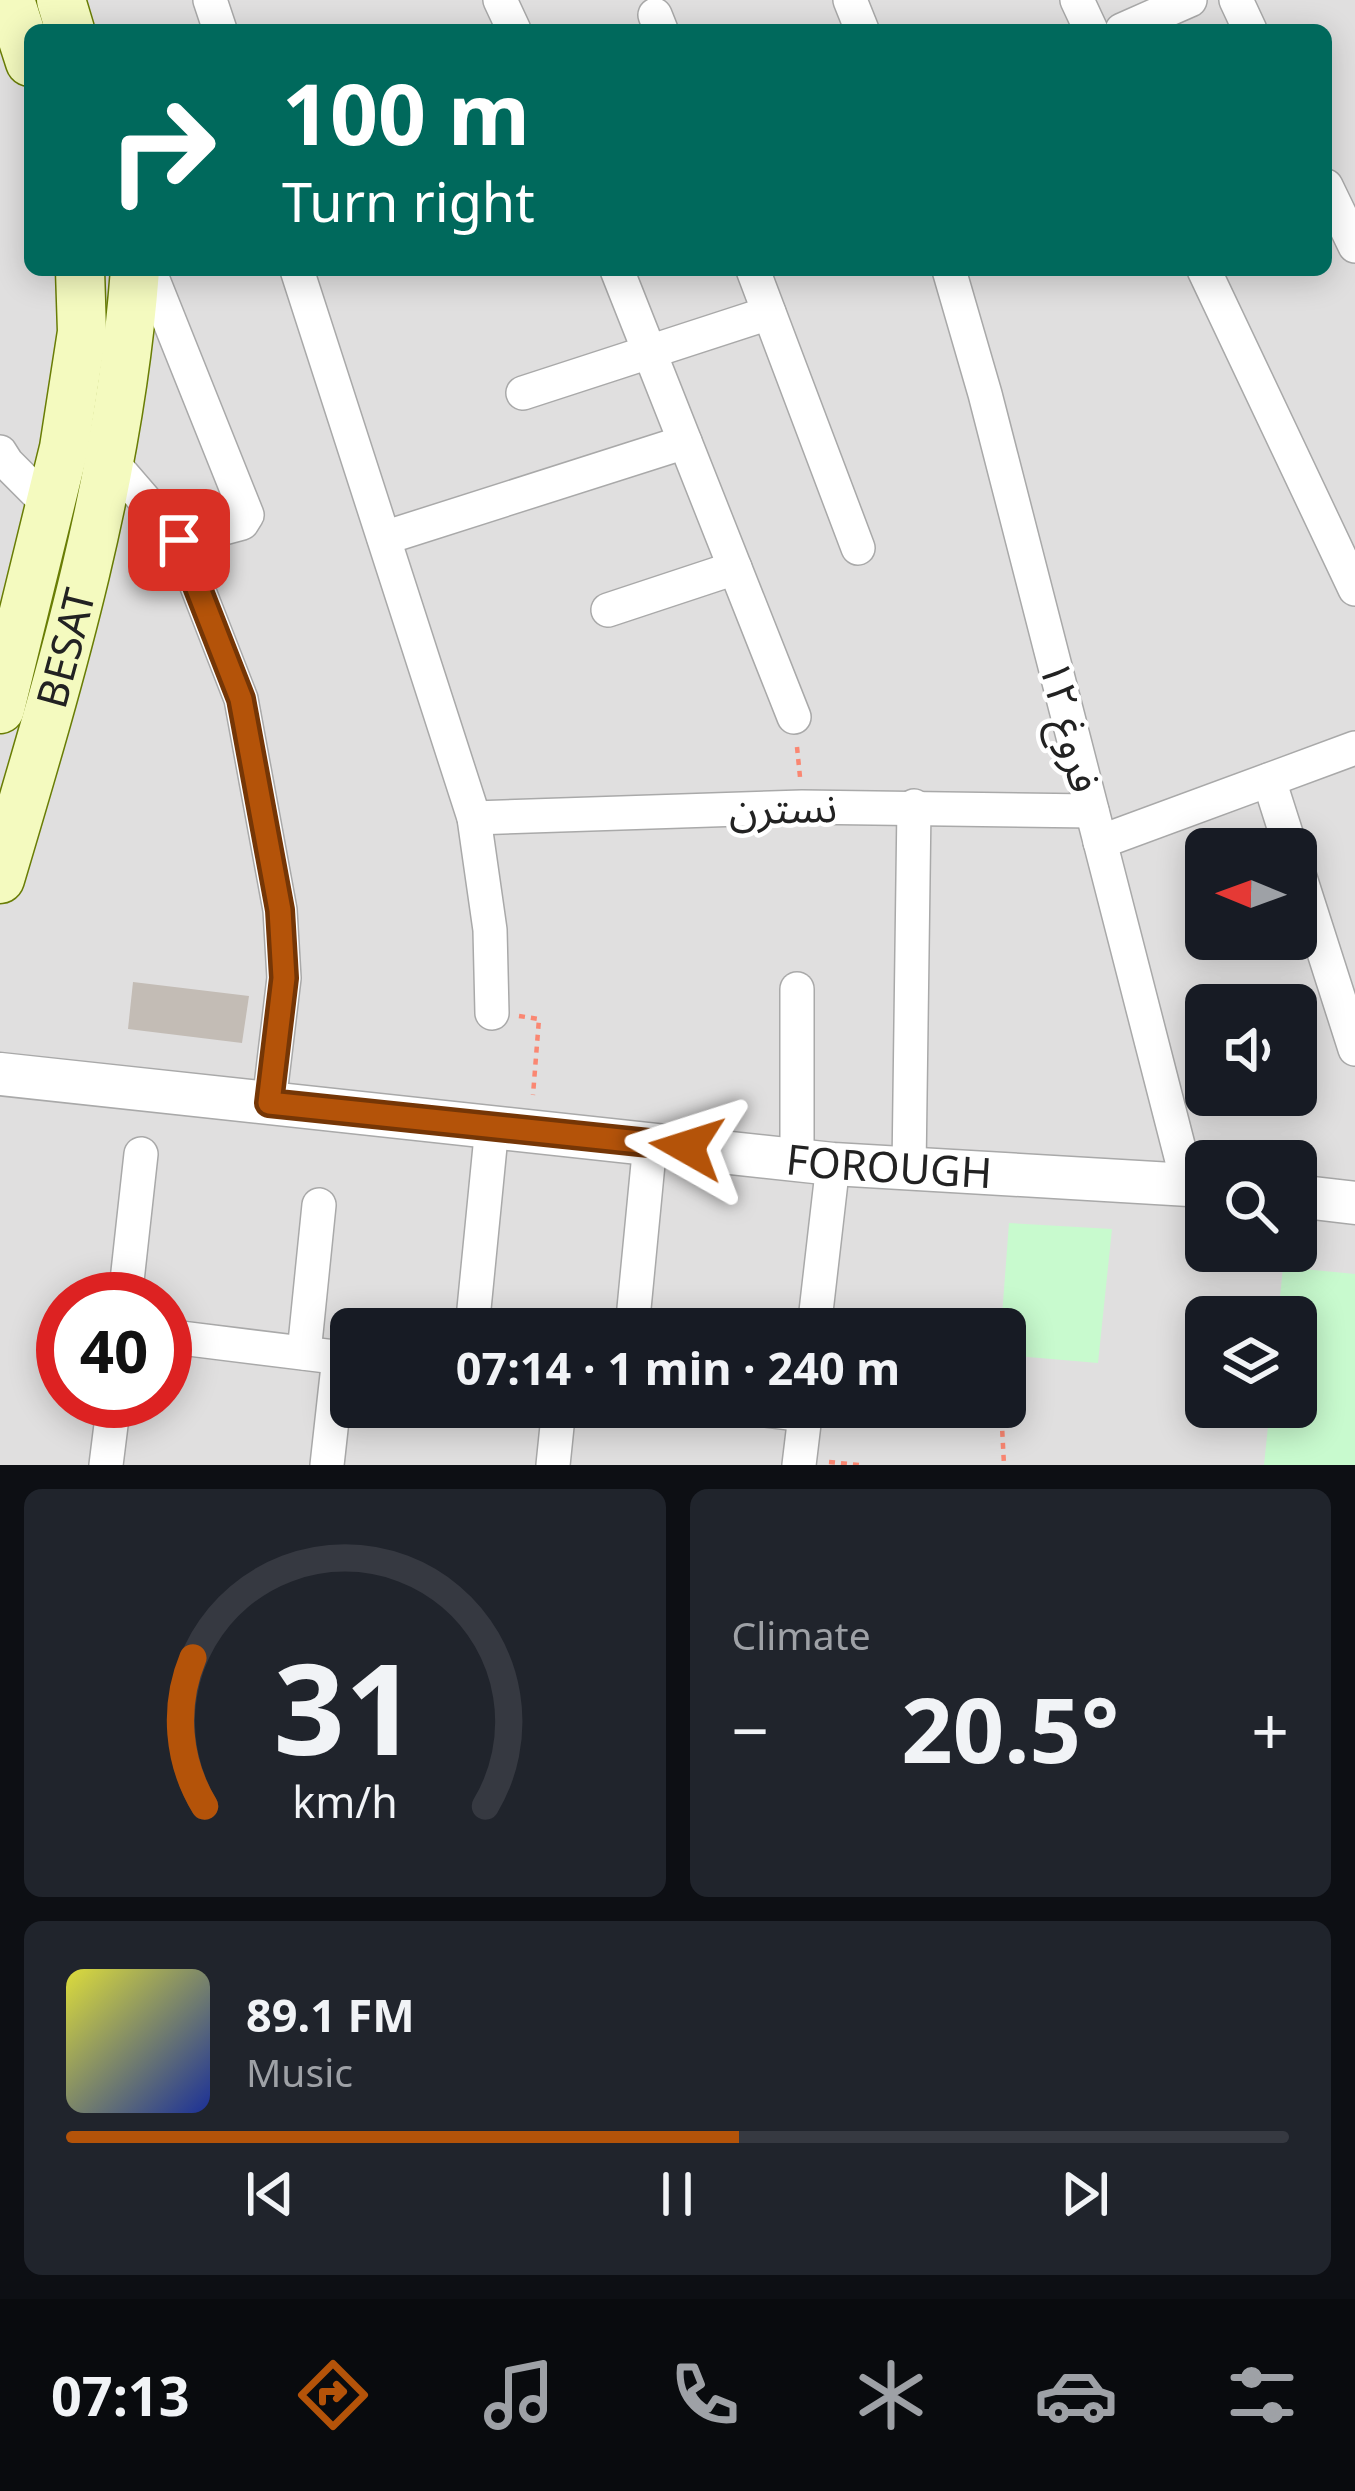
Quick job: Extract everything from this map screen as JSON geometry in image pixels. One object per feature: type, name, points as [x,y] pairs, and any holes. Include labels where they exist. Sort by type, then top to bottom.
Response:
[{"type":"main road","points":[[10,0],[24,43]]},
{"type":"main road","name":"BESAT","points":[[0,709],[50,506],[82,332],[80,276]]},
{"type":"main road","name":"BESAT","points":[[0,879],[97,535],[129,353],[135,276]]},
{"type":"street","points":[[1136,24],[1190,0]]},
{"type":"street","points":[[1332,198],[1355,246]]},
{"type":"street","points":[[151,276],[247,515],[242,524],[179,540]]},
{"type":"street","points":[[300,276],[474,818],[490,930],[492,1013]]},
{"type":"street","points":[[618,276],[794,717]]},
{"type":"street","points":[[754,276],[858,548]]},
{"type":"street","name":"فروغ ۱۲","points":[[951,276],[1185,1142]]},
{"type":"street","points":[[1207,276],[1355,589]]},
{"type":"street","points":[[523,393],[769,313]]},
{"type":"street","points":[[384,538],[685,442]]},
{"type":"street","points":[[0,452],[50,506]]},
{"type":"street","points":[[110,460],[179,540],[241,699],[276,890],[284,978],[269,1103]]},
{"type":"street","points":[[608,610],[735,568]]},
{"type":"street","points":[[1096,827],[1269,780],[1355,748]]},
{"type":"street","points":[[1269,780],[1284,828]]},
{"type":"street","points":[[909,1168],[914,806]]},
{"type":"street","name":"نسترن","points":[[474,818],[914,806],[1096,827]]},
{"type":"street","points":[[1317,930],[1355,1049]]},
{"type":"street","points":[[797,989],[815,1161],[814,1308]]},
{"type":"street","name":"FOROUGH","points":[[0,1075],[815,1161],[1185,1184]]},
{"type":"street","points":[[476,1308],[511,1128]]},
{"type":"street","points":[[634,1308],[650,1143]]},
{"type":"street","points":[[128,1272],[141,1154]]},
{"type":"street","points":[[1317,1198],[1355,1203]]},
{"type":"street","points":[[304,1353],[319,1205]]},
{"type":"street","points":[[192,1339],[330,1356]]},
{"type":"street","points":[[106,1465],[111,1428]]},
{"type":"street","points":[[327,1465],[333,1428]]},
{"type":"street","points":[[553,1465],[557,1428]]},
{"type":"street","points":[[800,1462],[803,1428]]},
{"type":"path","points":[[794,717],[802,807]]},
{"type":"path","points":[[511,1128],[539,1019]]},
{"type":"path","points":[[1002,1428],[1004,1465]]},
{"type":"shaded area","points":[[0,0],[1355,0],[1355,1465],[0,1465]]},
{"type":"green space","points":[[1009,1223],[1112,1229],[1098,1363],[1026,1357],[1026,1308],[1003,1308]]},
{"type":"green space","points":[[1282,1272],[1355,1274],[1355,1465],[1264,1465],[1268,1428],[1317,1428],[1317,1296],[1280,1296]]},
{"type":"building","points":[[133,982],[249,996],[242,1043],[128,1029]]},
{"type":"route","points":[[179,540],[241,699],[280,910],[284,978],[269,1103],[687,1147]]}]
